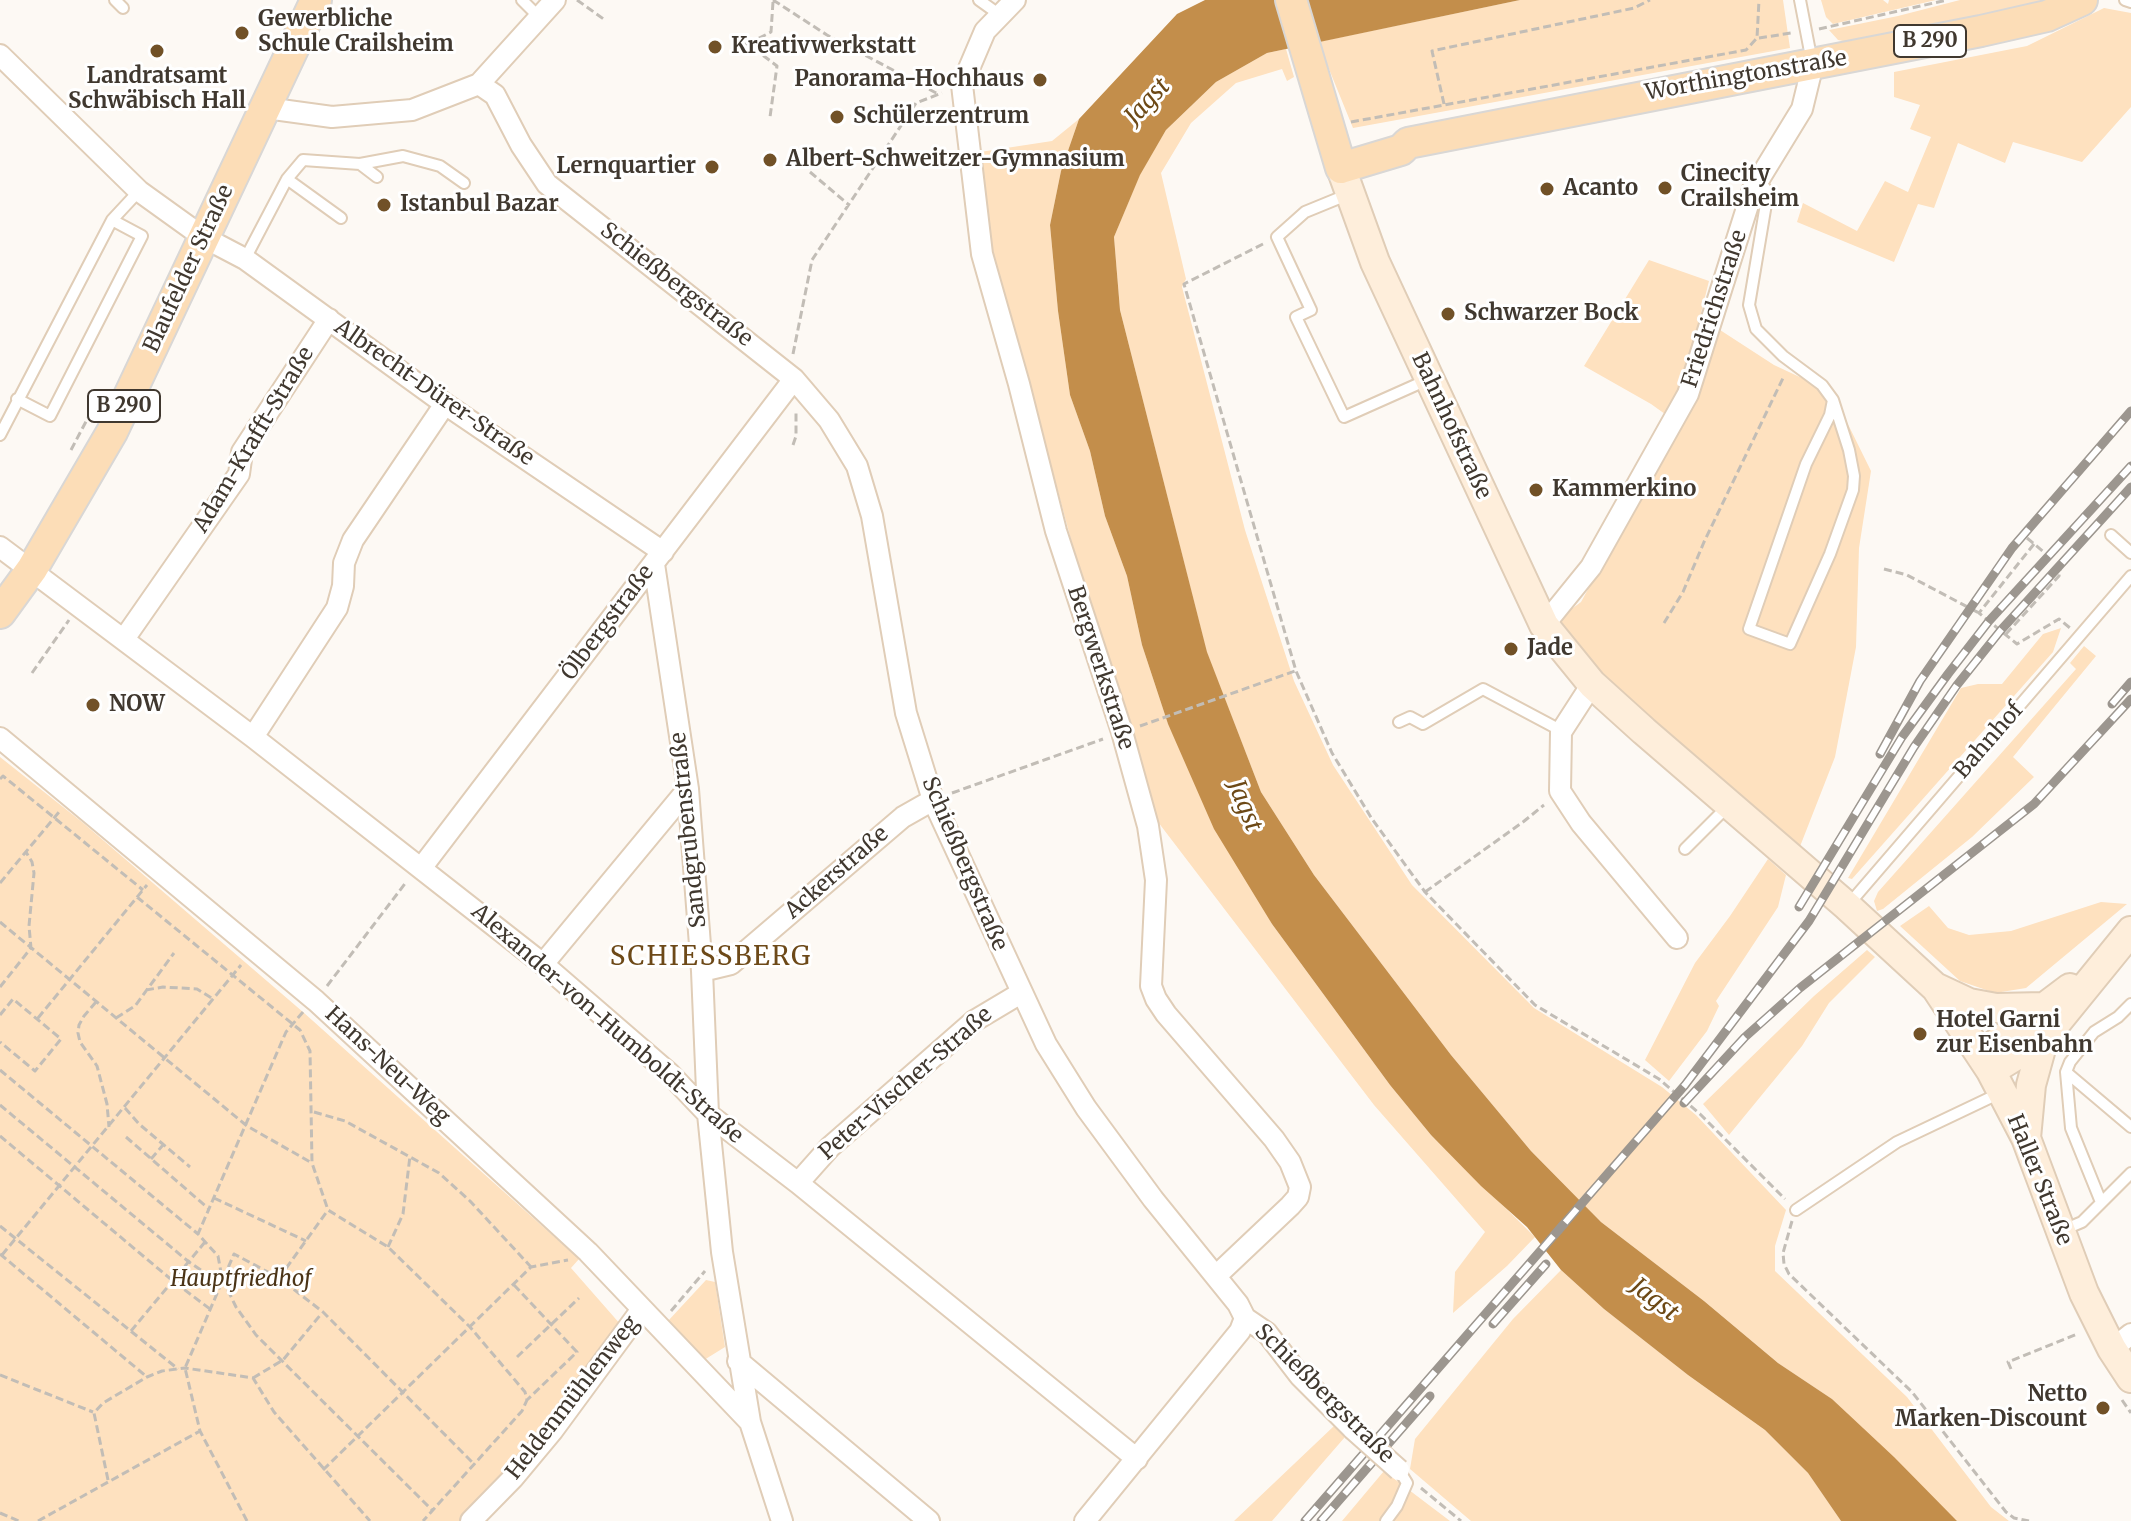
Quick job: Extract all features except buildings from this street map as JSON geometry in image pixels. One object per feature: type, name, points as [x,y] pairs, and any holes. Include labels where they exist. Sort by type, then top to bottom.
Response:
[{"type":"main road","name":"Blaufelder Straße","points":[[0,613],[32,569],[112,432],[316,0]]},
{"type":"main road","points":[[1291,0],[1338,161]]},
{"type":"main road","name":"Worthingtonstraße","points":[[1338,161],[1397,138],[1408,143],[1813,64],[2047,16],[2082,0]]},
{"type":"main road","name":"Bahnhofstraße","points":[[1338,161],[1375,262],[1544,625],[1592,684],[1847,906],[1936,988]]},
{"type":"main road","points":[[1991,1073],[2044,1038],[2131,931]]},
{"type":"main road","points":[[1991,1073],[2044,1007],[2102,964]]},
{"type":"main road","points":[[1936,988],[1969,1003],[1996,1008],[2044,1007]]},
{"type":"main road","name":"Haller Straße","points":[[1936,988],[1991,1073],[2026,1138],[2084,1293],[2114,1336],[2131,1378]]},
{"type":"main road","points":[[2026,1138],[2031,1085],[2044,1038]]},
{"type":"street","points":[[266,108],[332,117],[412,110],[479,84],[555,0]]},
{"type":"street","name":"Bergwerkstraße","points":[[1015,0],[985,31],[962,85],[982,254],[1056,531],[1131,729],[1156,880],[1156,923],[1150,973],[1156,999],[1274,1139],[1290,1162],[1300,1187],[1298,1197],[1290,1206],[1216,1276]]},
{"type":"street","name":"Albrecht-Dürer-Straße","points":[[0,55],[139,191],[203,237],[245,259],[658,558]]},
{"type":"street","name":"Friedrichstraße","points":[[1544,625],[1591,567],[1688,394],[1753,189],[1802,109],[1813,64]]},
{"type":"street","name":"Schießbergstraße","points":[[479,84],[495,95],[521,145],[547,184],[788,374],[829,420],[857,466],[872,516],[906,713],[933,800],[1046,1044],[1073,1089],[1153,1199],[1238,1304],[1245,1318],[1267,1333],[1300,1376],[1399,1470]]},
{"type":"street","name":"Adam-Krafft-Straße","points":[[124,639],[239,474],[242,452],[329,319]]},
{"type":"street","name":"Ölbergstraße","points":[[420,866],[658,558],[788,374]]},
{"type":"street","points":[[253,737],[337,608],[343,586],[344,563],[353,540],[445,404]]},
{"type":"street","name":"Alexander-von-Humboldt-Straße","points":[[0,547],[253,737],[543,964],[669,1073],[708,1114],[798,1183],[1137,1459]]},
{"type":"street","name":"Sandgrubenstraße","points":[[658,558],[688,789],[702,971],[708,1114],[722,1252],[750,1422],[782,1521]]},
{"type":"street","points":[[1592,684],[1562,731],[1560,791],[1581,823],[1677,938]]},
{"type":"street","name":"Hans-Neu-Weg","points":[[0,738],[316,1001],[588,1252],[750,1422]]},
{"type":"street","points":[[543,964],[688,789]]},
{"type":"street","name":"Ackerstraße","points":[[702,971],[731,964],[903,817],[933,800]]},
{"type":"street","name":"Peter-Vischer-Straße","points":[[798,1183],[830,1147],[974,1021],[1021,993]]},
{"type":"street","name":"Heldenmühlenweg","points":[[471,1521],[513,1478],[553,1430],[642,1309]]},
{"type":"street","points":[[1085,1521],[1240,1331],[1245,1318]]},
{"type":"street","points":[[738,1361],[929,1521]]},
{"type":"lane","points":[[522,0],[540,18]]},
{"type":"lane","points":[[979,0],[1000,15]]},
{"type":"lane","points":[[1800,0],[1813,64]]},
{"type":"lane","points":[[2125,0],[2131,2]]},
{"type":"lane","points":[[245,259],[287,179],[303,160],[360,164],[403,156],[440,166],[464,183]]},
{"type":"lane","points":[[1338,161],[1305,212],[1277,237],[1311,310],[1296,317],[1344,417],[1429,379]]},
{"type":"lane","points":[[360,164],[377,177]]},
{"type":"lane","points":[[287,179],[341,218]]},
{"type":"lane","points":[[1759,180],[1768,192],[1749,305],[1756,329],[1791,362],[1822,385],[1833,400],[1854,476],[1853,490],[1830,554],[1790,644],[1749,629],[1806,464],[1830,415],[1833,400]]},
{"type":"lane","points":[[0,435],[112,220],[139,191]]},
{"type":"lane","points":[[17,399],[50,416],[142,236],[112,220]]},
{"type":"lane","points":[[2111,535],[2131,553]]},
{"type":"lane","name":"Bahnhof","points":[[1847,906],[2131,576]]},
{"type":"lane","points":[[1399,722],[1410,717],[1423,724],[1483,689],[1562,731]]},
{"type":"lane","points":[[1685,849],[1729,804]]},
{"type":"lane","points":[[2101,1202],[2071,1128],[2066,1072],[2070,1062],[2094,1032],[2118,1017],[2131,1004]]},
{"type":"lane","points":[[2066,1072],[2131,1127]]},
{"type":"lane","points":[[1796,1210],[1897,1142],[1991,1073]]},
{"type":"lane","points":[[2061,1231],[2082,1222],[2131,1173]]},
{"type":"lane","name":"Schießbergstraße","points":[[1386,1521],[1407,1483],[1399,1470]]},
{"type":"path","points":[[577,0],[605,20]]},
{"type":"path","points":[[770,117],[777,66],[745,44],[771,32],[773,0],[827,35],[938,94],[916,103],[812,260],[788,374]]},
{"type":"path","points":[[1444,104],[1432,51],[1634,8],[1650,0]]},
{"type":"path","points":[[1757,38],[1759,0]]},
{"type":"path","points":[[1338,161],[1444,104],[1746,50],[1757,38],[1892,14],[1947,0]]},
{"type":"path","points":[[810,172],[849,205]]},
{"type":"path","points":[[1277,237],[1184,284],[1296,671],[1332,753],[1372,819],[1425,892],[1535,1005],[1659,1079],[1700,1114],[1796,1210],[1783,1253],[1789,1274],[1912,1392],[1993,1499],[2014,1518],[2029,1521]]},
{"type":"path","points":[[1664,623],[1683,592],[1791,362]]},
{"type":"path","points":[[793,445],[796,414]]},
{"type":"path","points":[[2027,538],[2045,553]]},
{"type":"path","points":[[1979,613],[2034,544]]},
{"type":"path","points":[[1884,569],[1907,575],[1979,613],[2017,644],[2059,619],[2080,635]]},
{"type":"path","points":[[2006,634],[2059,576],[2060,570]]},
{"type":"path","points":[[32,673],[80,606]]},
{"type":"path","points":[[933,800],[1296,671]]},
{"type":"path","points":[[0,779],[3,776],[143,890]]},
{"type":"path","points":[[1425,892],[1523,822],[1560,791]]},
{"type":"path","points":[[0,883],[71,796]]},
{"type":"path","points":[[0,987],[31,948],[29,926],[34,873],[26,852]]},
{"type":"path","points":[[198,1234],[291,1024],[316,1001],[420,866]]},
{"type":"path","points":[[38,1018],[159,870]]},
{"type":"path","points":[[0,873],[5,877]]},
{"type":"path","points":[[137,897],[300,1030],[310,1051],[312,1163],[328,1210],[388,1247],[470,1327],[525,1392],[527,1400]]},
{"type":"path","points":[[0,922],[247,1126],[312,1163]]},
{"type":"path","points":[[147,1377],[1,1255],[254,949]]},
{"type":"path","points":[[116,1018],[135,1006],[174,953]]},
{"type":"path","points":[[146,990],[163,987],[197,989],[213,999]]},
{"type":"path","points":[[0,1015],[13,999],[61,1039],[35,1071],[2,1044],[0,1050]]},
{"type":"path","points":[[96,1002],[84,1016],[78,1033],[80,1042],[97,1066],[107,1104],[109,1127]]},
{"type":"path","points":[[0,1070],[206,1241],[218,1256],[221,1280],[256,1335],[433,1511]]},
{"type":"path","points":[[0,1105],[189,1262],[221,1280]]},
{"type":"path","points":[[124,1108],[190,1167]]},
{"type":"path","points":[[312,1111],[345,1121],[439,1173],[470,1201],[531,1267]]},
{"type":"path","points":[[0,1136],[210,1309]]},
{"type":"path","points":[[126,1137],[209,1209]]},
{"type":"path","points":[[151,1159],[163,1145]]},
{"type":"path","points":[[388,1247],[403,1214],[410,1156]]},
{"type":"path","points":[[214,1198],[306,1241]]},
{"type":"path","points":[[279,1278],[328,1210]]},
{"type":"path","points":[[0,1226],[178,1369]]},
{"type":"path","points":[[131,1331],[206,1241]]},
{"type":"path","points":[[323,1470],[531,1267],[588,1252]]},
{"type":"path","points":[[658,1326],[722,1252]]},
{"type":"path","points":[[247,1521],[200,1431],[185,1368],[234,1254],[279,1278],[323,1312],[475,1465]]},
{"type":"path","points":[[423,1521],[522,1411],[527,1400],[577,1352],[514,1285]]},
{"type":"path","points":[[517,1357],[579,1298]]},
{"type":"path","points":[[94,1413],[103,1403],[147,1377],[178,1369],[253,1378],[283,1360],[323,1312]]},
{"type":"path","points":[[2011,1369],[2008,1362],[2114,1336]]},
{"type":"path","points":[[0,1375],[94,1413]]},
{"type":"path","points":[[253,1378],[274,1412],[370,1521]]},
{"type":"path","points":[[94,1413],[108,1480]]},
{"type":"path","points":[[38,1521],[200,1431]]},
{"type":"path","points":[[1399,1470],[1461,1521]]},
{"type":"path","points":[[0,1513],[19,1521]]},
{"type":"green space","points":[[1520,0],[1783,0],[1790,48],[1353,128],[1318,42]]},
{"type":"green space","points":[[1821,0],[1883,0],[1888,4],[1889,0],[1936,0],[1833,24],[1826,17]]},
{"type":"green space","points":[[1960,0],[2045,0],[1975,18],[1848,42],[1838,40],[1829,30],[1898,16]]},
{"type":"green space","points":[[2104,8],[2131,13],[2131,107],[2082,162],[2013,142],[2005,163],[1958,143],[1934,208],[1918,204],[1894,262],[1797,222],[1803,203],[1857,231],[1885,181],[1908,192],[1931,137],[1910,129],[1920,105],[1894,97],[1894,72],[2027,46]]},
{"type":"green space","points":[[1286,49],[1294,77],[1287,81],[1282,69],[1236,83],[1191,123],[1161,173],[1186,279],[1182,287],[1245,530],[1294,681],[1333,765],[1412,885],[1534,1008],[1662,1087],[1696,1115],[1786,1210],[1775,1246],[1775,1271],[1907,1397],[1991,1507],[2009,1521],[1957,1521],[1832,1399],[1778,1363],[1601,1222],[1531,1151],[1451,1055],[1314,875],[1261,792],[1207,653],[1120,310],[1114,237],[1140,174],[1166,130],[1216,82],[1267,53]]},
{"type":"green space","points":[[1079,119],[1061,171],[1050,225],[1070,395],[1090,451],[1105,516],[1127,576],[1142,645],[1168,724],[1272,924],[1390,1085],[1431,1135],[1535,1237],[1453,1313],[1455,1272],[1485,1232],[1374,1105],[1158,822],[1134,754],[1093,621],[986,225],[980,152],[1052,141]]},
{"type":"green space","points":[[1649,260],[1709,281],[1700,317],[1774,365],[1819,386],[1837,402],[1871,471],[1859,548],[1856,647],[1835,757],[1799,849],[1585,663],[1558,619],[1581,602],[1679,424],[1651,404],[1584,366]]},
{"type":"green space","points":[[2061,628],[2053,652],[1852,879],[1848,878],[1961,688],[2002,684],[2043,634]]},
{"type":"green space","points":[[2084,646],[2096,656],[2013,757],[2034,777],[1972,837],[1877,911],[1874,901],[1878,892],[2076,669],[2070,663]]},
{"type":"green space","name":"Hauptfriedhof","points":[[0,757],[82,822],[303,1012],[579,1259],[571,1268],[621,1325],[547,1426],[507,1474],[459,1521],[0,1521]]},
{"type":"green space","points":[[1768,859],[1786,875],[1778,907],[1716,1001],[1719,1006],[1707,1031],[1669,1081],[1645,1060],[1695,963]]},
{"type":"green space","points":[[2101,902],[2127,904],[2026,988],[1995,993],[1960,981],[1900,926],[1929,906],[1948,928],[1969,935],[2011,931]]},
{"type":"green space","points":[[1867,950],[1875,957],[1829,1003],[1802,1046],[1729,1135],[1703,1104],[1814,996]]},
{"type":"green space","points":[[1561,1270],[1604,1309],[1688,1375],[1765,1430],[1808,1473],[1841,1521],[1471,1521],[1410,1469],[1415,1439],[1513,1319]]},
{"type":"green space","points":[[706,1280],[715,1282],[725,1347],[704,1360],[668,1321]]},
{"type":"green space","points":[[1334,1426],[1345,1437],[1272,1521],[1234,1521]]},
{"type":"green space","points":[[1384,1471],[1450,1521],[1342,1521]]},
{"type":"water","name":"Jagst","points":[[1205,0],[1520,0],[1267,53],[1216,82],[1166,130],[1140,175],[1114,237],[1120,310],[1207,652],[1261,792],[1314,875],[1451,1055],[1531,1151],[1601,1222],[1778,1363],[1832,1399],[1957,1521],[1841,1521],[1808,1473],[1765,1430],[1688,1375],[1604,1309],[1561,1270],[1527,1227],[1431,1135],[1390,1085],[1272,924],[1214,829],[1168,724],[1142,645],[1127,576],[1105,516],[1090,451],[1070,395],[1050,225],[1061,171],[1079,119],[1177,14]]},
{"type":"railway","points":[[1880,754],[1920,681],[2012,548],[2131,411]]},
{"type":"railway","points":[[1799,907],[1902,737],[1948,674],[1989,621],[2131,466]]},
{"type":"railway","points":[[1305,1521],[1685,1085],[1809,921],[1914,747],[1957,685],[2001,630],[2131,487]]},
{"type":"railway","points":[[2112,704],[2131,682]]},
{"type":"railway","points":[[1684,1103],[1745,1037],[1800,988],[2034,804],[2131,699]]},
{"type":"railway","points":[[1493,1324],[1546,1264]]},
{"type":"railway","points":[[1321,1521],[1430,1396]]},
{"type":"place","name":"Gewerbliche Schule Crailsheim","points":[[242,33]]},
{"type":"place","name":"Kreativwerkstatt","points":[[715,47]]},
{"type":"place","name":"Landratsamt Schwäbisch Hall","points":[[157,51]]},
{"type":"place","name":"Panorama-Hochhaus","points":[[1040,80]]},
{"type":"place","name":"Schülerzentrum","points":[[837,117]]},
{"type":"place","name":"Albert-Schweitzer-Gymnasium","points":[[770,160]]},
{"type":"place","name":"Lernquartier","points":[[712,167]]},
{"type":"place","name":"Cinecity Crailsheim","points":[[1665,188]]},
{"type":"place","name":"Acanto","points":[[1547,189]]},
{"type":"place","name":"Istanbul Bazar","points":[[384,205]]},
{"type":"place","name":"Schwarzer Bock","points":[[1448,314]]},
{"type":"place","name":"Kammerkino","points":[[1536,490]]},
{"type":"place","name":"Jade","points":[[1511,649]]},
{"type":"place","name":"NOW","points":[[93,705]]},
{"type":"place","name":"Hotel Garni zur Eisenbahn","points":[[1920,1034]]},
{"type":"place","name":"Netto Marken-Discount","points":[[2103,1408]]},
{"type":"district","name":"SCHIESSBERG","points":[[711,958]]}]
